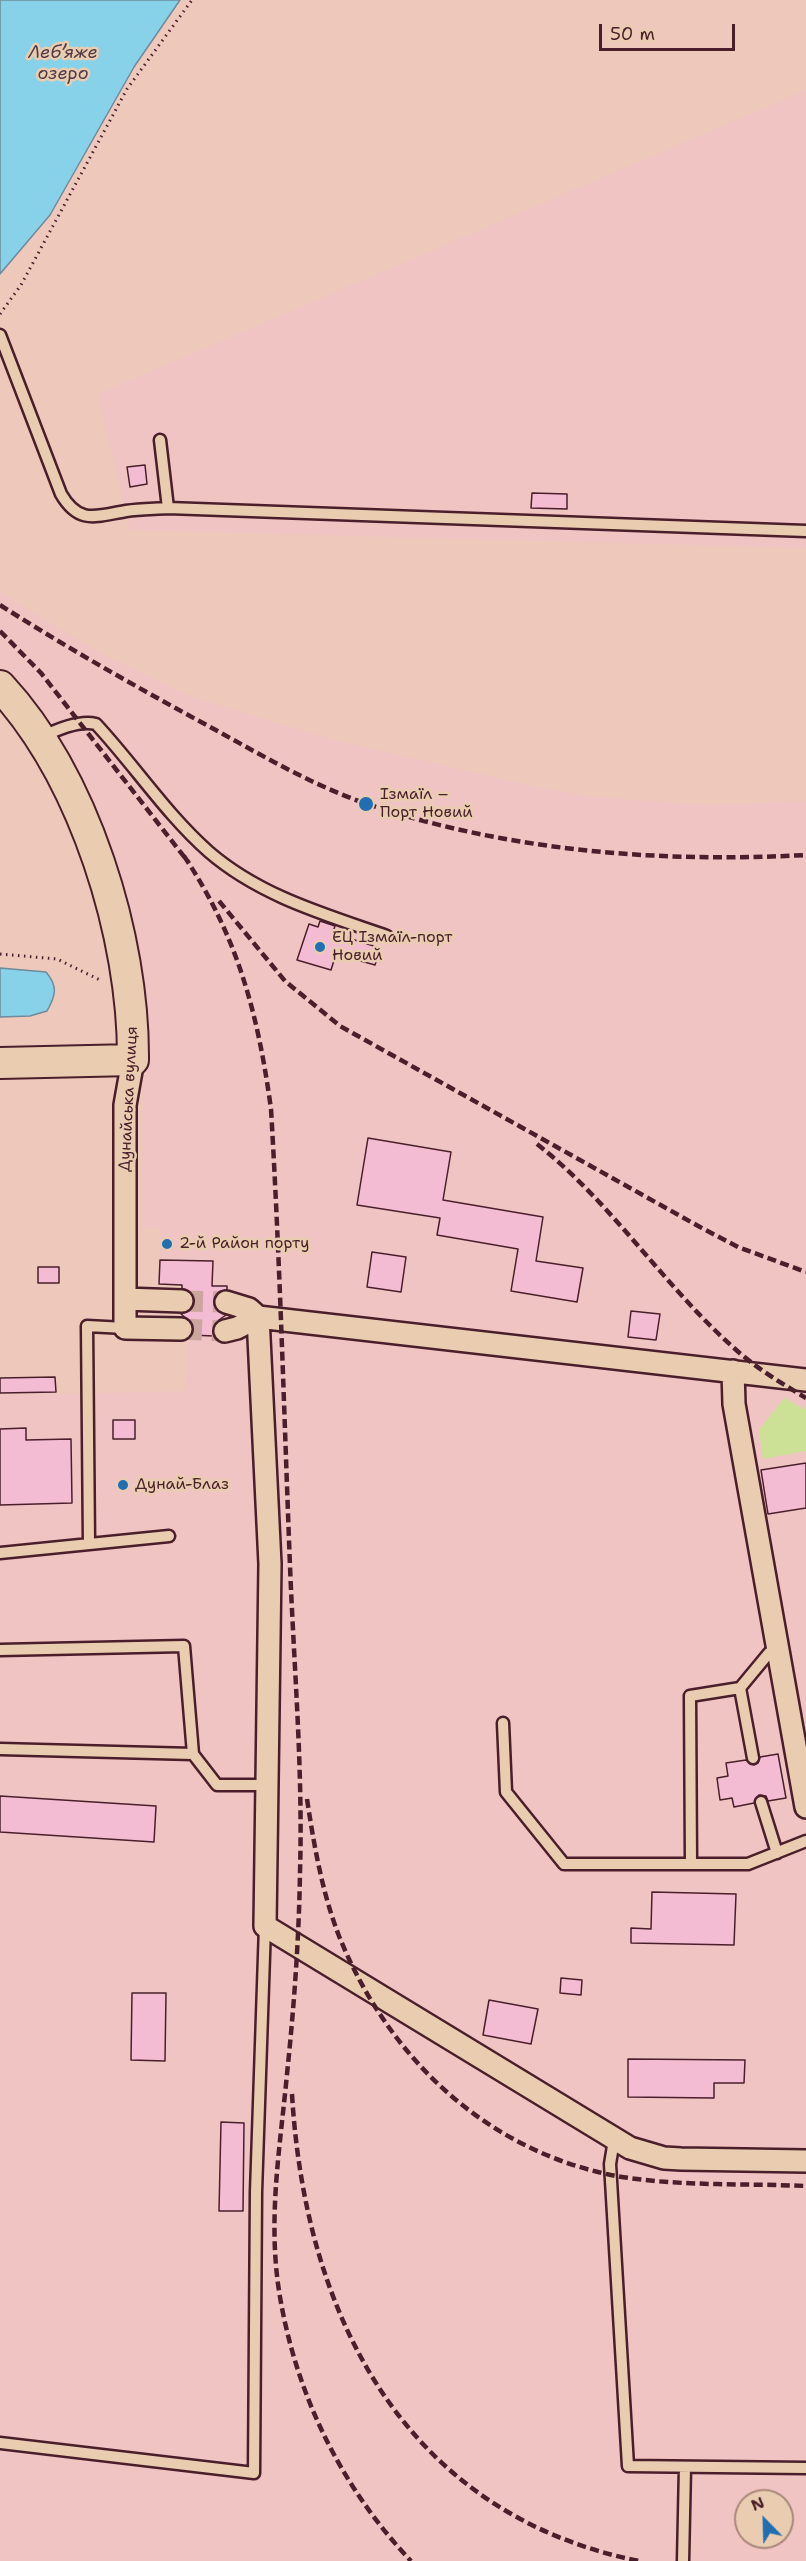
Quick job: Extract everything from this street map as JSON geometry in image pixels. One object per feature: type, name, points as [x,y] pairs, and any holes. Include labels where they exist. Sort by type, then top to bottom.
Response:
[{"type":"street","name":"Дунайська вулиця","points":[[0,686],[39,738],[65,783],[96,859],[119,938],[128,981],[134,1029],[134,1060],[125,1105],[125,1328]]},
{"type":"street","points":[[0,1063],[134,1060]]},
{"type":"street","points":[[125,1299],[182,1300]]},
{"type":"street","points":[[226,1302],[249,1309],[258,1317],[270,1564],[265,1926],[630,2148],[664,2158],[806,2161]]},
{"type":"street","points":[[225,1330],[237,1328],[258,1317],[806,1380]]},
{"type":"street","points":[[125,1328],[181,1329]]},
{"type":"street","points":[[733,1371],[734,1404],[806,1807]]},
{"type":"lane","points":[[0,335],[10,355],[52,472],[68,506],[79,514],[91,518],[168,508],[806,531]]},
{"type":"lane","points":[[160,440],[168,508]]},
{"type":"lane","points":[[39,738],[73,725],[88,722],[96,724],[173,816],[210,852],[249,881],[293,904],[387,936]]},
{"type":"lane","points":[[89,1544],[87,1326],[125,1328]]},
{"type":"lane","points":[[0,1553],[169,1536]]},
{"type":"lane","points":[[0,1650],[184,1646],[192,1754],[218,1785],[267,1785]]},
{"type":"lane","points":[[691,1864],[690,1696],[740,1688],[769,1653],[778,1652]]},
{"type":"lane","points":[[740,1688],[753,1758]]},
{"type":"lane","points":[[503,1723],[506,1792],[564,1864],[748,1864],[806,1842]]},
{"type":"lane","points":[[0,1749],[192,1754]]},
{"type":"lane","points":[[760,1802],[777,1853]]},
{"type":"lane","points":[[0,2443],[254,2473],[256,2192],[265,1926]]},
{"type":"lane","points":[[614,2139],[610,2164],[628,2466],[806,2468]]},
{"type":"lane","points":[[683,2561],[685,2467]]},
{"type":"path","points":[[0,314],[21,285],[127,89],[192,0]]},
{"type":"path","points":[[0,954],[57,959],[93,979],[105,982],[128,981]]},
{"type":"shaded area","points":[[806,90],[806,548],[130,530],[98,394]]},
{"type":"shaded area","points":[[0,592],[102,654],[192,697],[334,740],[541,788],[594,797],[703,805],[806,801],[806,2561],[0,2561],[0,1395],[186,1391],[188,1335],[180,1335],[182,1285],[159,1284],[161,1228],[142,1227],[143,1060],[129,935],[0,672]]},
{"type":"green space","points":[[784,1398],[806,1410],[806,1451],[763,1459],[759,1430]]},
{"type":"water","name":"Леб’яже озеро","points":[[0,0],[180,0],[134,67],[50,215],[0,274]]},
{"type":"water","points":[[0,968],[46,972],[54,986],[52,1000],[47,1011],[30,1016],[0,1017]]},
{"type":"building","points":[[145,465],[147,484],[130,487],[127,467]]},
{"type":"building","points":[[532,493],[567,494],[567,509],[531,508]]},
{"type":"building","name":"ЕЦ Ізмаїл-порт Новий","points":[[320,921],[335,926],[333,932],[380,948],[375,965],[336,954],[331,970],[297,960],[309,924],[318,927]]},
{"type":"building","points":[[368,1138],[451,1152],[443,1200],[543,1217],[536,1261],[583,1268],[577,1302],[511,1291],[518,1249],[437,1235],[440,1218],[357,1205]]},
{"type":"building","points":[[372,1252],[406,1257],[401,1292],[367,1287]]},
{"type":"building","points":[[160,1260],[213,1261],[212,1286],[227,1286],[227,1290],[218,1292],[214,1299],[216,1310],[226,1315],[216,1322],[213,1336],[192,1335],[192,1323],[181,1314],[192,1308],[193,1296],[182,1288],[182,1285],[159,1284]]},
{"type":"building","points":[[38,1267],[59,1267],[59,1283],[38,1283]]},
{"type":"building","points":[[631,1311],[660,1314],[656,1340],[628,1337]]},
{"type":"building","points":[[55,1377],[56,1392],[0,1393],[0,1378]]},
{"type":"building","points":[[113,1420],[135,1420],[135,1439],[113,1439]]},
{"type":"building","points":[[26,1428],[26,1440],[71,1439],[72,1503],[0,1505],[0,1429]]},
{"type":"building","points":[[806,1463],[806,1508],[768,1514],[761,1470]]},
{"type":"building","points":[[778,1754],[786,1798],[768,1801],[766,1796],[759,1795],[754,1803],[734,1807],[732,1798],[720,1800],[717,1778],[728,1776],[726,1763],[746,1760],[754,1765],[758,1763],[760,1757]]},
{"type":"building","points":[[0,1796],[156,1806],[154,1842],[0,1832]]},
{"type":"building","points":[[652,1892],[736,1894],[734,1945],[631,1943],[631,1928],[651,1929]]},
{"type":"building","points":[[561,1978],[582,1980],[581,1995],[560,1993]]},
{"type":"building","points":[[132,1993],[166,1993],[165,2061],[131,2060]]},
{"type":"building","points":[[489,2000],[538,2009],[531,2044],[483,2035]]},
{"type":"building","points":[[628,2059],[745,2060],[744,2083],[714,2083],[714,2098],[628,2097]]},
{"type":"building","points":[[221,2122],[244,2123],[243,2211],[219,2211]]},
{"type":"tunnel","points":[[182,1301],[226,1302]]},
{"type":"tunnel","points":[[181,1329],[225,1331]]},
{"type":"railway","points":[[0,605],[158,699],[307,779],[367,804],[474,833],[584,850],[695,857],[806,855]]},
{"type":"railway","points":[[0,631],[41,673],[189,863]]},
{"type":"railway","points":[[184,856],[219,916],[243,977],[260,1041],[271,1109],[301,1834],[296,1973],[276,2185],[276,2269],[288,2334],[298,2370],[326,2439],[364,2503],[411,2561]]},
{"type":"railway","points":[[219,901],[285,981],[340,1026],[700,1227],[738,1247],[806,1272]]},
{"type":"railway","points":[[537,1144],[564,1167],[614,1218],[708,1324],[760,1369],[806,1398]]},
{"type":"railway","points":[[307,1799],[328,1903],[339,1936],[359,1979],[384,2020],[412,2057],[445,2090],[481,2119],[521,2143],[564,2162],[611,2175],[684,2183],[806,2186]]},
{"type":"railway","points":[[292,2094],[301,2176],[319,2254],[346,2327],[383,2393],[430,2451],[488,2499],[557,2537],[639,2561]]},
{"type":"place","name":"Ізмаїл – Порт Новий","points":[[366,804]]},
{"type":"place","name":"ЕЦ Ізмаїл-порт Новий","points":[[320,947]]},
{"type":"place","name":"2-й Район порту","points":[[167,1244]]},
{"type":"place","name":"Дунай-Блаз","points":[[123,1485]]}]
